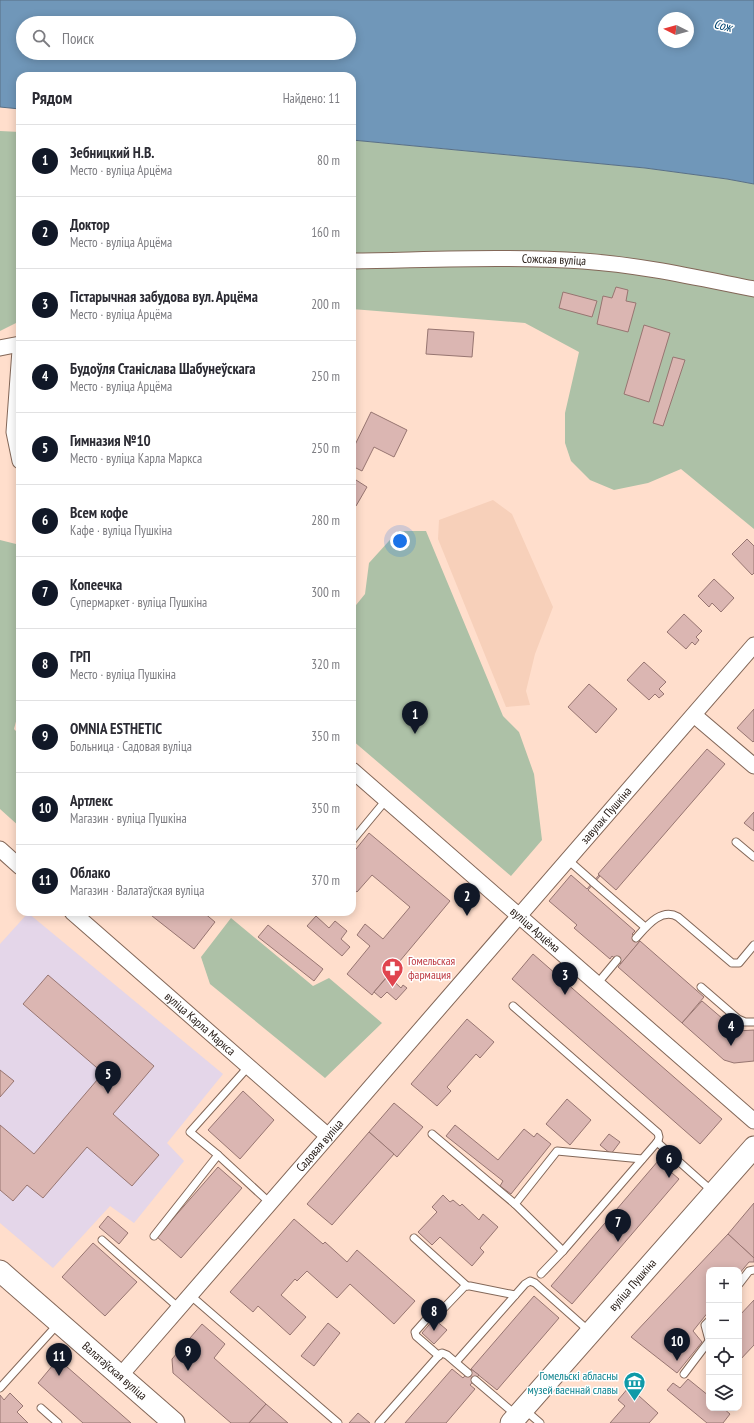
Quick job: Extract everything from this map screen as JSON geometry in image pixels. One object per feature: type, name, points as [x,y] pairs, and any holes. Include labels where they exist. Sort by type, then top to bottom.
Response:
[{"type":"street","name":"Сожская вуліца","points":[[356,261],[539,259],[585,261],[679,274],[754,289]]},
{"type":"street","points":[[0,348],[16,345]]},
{"type":"street","points":[[16,405],[14,432],[16,442]]},
{"type":"street","name":"завулак Пушкіна","points":[[519,916],[752,649]]},
{"type":"street","points":[[694,715],[754,766]]},
{"type":"street","name":"вуліца Арцёма","points":[[356,774],[754,1120]]},
{"type":"street","points":[[0,849],[16,861]]},
{"type":"street","name":"вуліца Карла Маркса","points":[[77,916],[328,1136]]},
{"type":"street","name":"Садовая вуліца","points":[[120,1376],[519,916]]},
{"type":"street","name":"вуліца Пушкіна","points":[[517,1416],[754,1147]]},
{"type":"street","name":"Валатаўская вуліца","points":[[0,1271],[174,1423]]},
{"type":"lane","points":[[356,836],[386,800]]},
{"type":"lane","points":[[736,842],[754,857]]},
{"type":"lane","points":[[568,860],[645,928]]},
{"type":"lane","points":[[636,938],[650,922],[656,918],[668,914],[675,915],[731,963],[739,963],[754,945]]},
{"type":"lane","points":[[597,984],[617,960]]},
{"type":"lane","points":[[701,987],[738,1019],[745,1022],[754,1022]]},
{"type":"lane","points":[[513,1006],[658,1133],[659,1137],[657,1142],[563,1251],[541,1274]]},
{"type":"lane","points":[[249,1066],[190,1132],[218,1154],[270,1203]]},
{"type":"lane","points":[[432,1134],[515,1204],[563,1251]]},
{"type":"lane","points":[[657,1142],[714,1192]]},
{"type":"lane","points":[[515,1204],[557,1151],[642,1159]]},
{"type":"lane","points":[[154,1236],[218,1154]]},
{"type":"lane","points":[[414,1238],[468,1286],[515,1296]]},
{"type":"lane","points":[[102,1240],[179,1308]]},
{"type":"lane","points":[[742,1280],[749,1271],[754,1270]]},
{"type":"lane","points":[[456,1362],[528,1281],[533,1281],[591,1332]]},
{"type":"lane","points":[[439,1356],[416,1336],[415,1332],[433,1312],[443,1309],[461,1289],[468,1286]]},
{"type":"lane","points":[[190,1295],[338,1423]]},
{"type":"lane","points":[[0,1388],[60,1323]]},
{"type":"lane","points":[[684,1374],[706,1345]]},
{"type":"lane","points":[[379,1423],[442,1353],[456,1362],[468,1373]]},
{"type":"lane","points":[[475,1380],[517,1416],[540,1423]]},
{"type":"lane","points":[[41,1408],[58,1423]]},
{"type":"shaded area","points":[[493,500],[512,514],[553,607],[535,654],[526,691],[530,705],[506,707],[438,539],[439,520]]},
{"type":"shaded area","points":[[25,916],[32,916],[223,1074],[167,1143],[184,1161],[134,1223],[110,1206],[53,1268],[0,1223],[0,944]]},
{"type":"green space","points":[[0,131],[16,132],[16,323],[0,331]]},
{"type":"green space","points":[[356,140],[645,168],[754,184],[754,529],[681,469],[648,483],[614,490],[590,480],[571,461],[565,443],[565,413],[579,352],[525,323],[356,309]]},
{"type":"green space","points":[[398,531],[426,531],[503,716],[519,732],[534,774],[542,840],[511,876],[356,743],[356,605],[365,594],[369,563]]},
{"type":"green space","points":[[0,540],[16,544],[16,721],[14,729],[16,731],[16,823],[0,809]]},
{"type":"green space","points":[[231,918],[313,986],[329,978],[382,1023],[325,1078],[210,984],[201,957]]},
{"type":"water","name":"Сож","points":[[0,0],[754,0],[754,184],[645,168],[356,140],[356,72],[16,72],[16,109],[0,107]]},
{"type":"building","points":[[616,287],[628,290],[626,301],[636,303],[628,332],[597,324],[603,296],[612,298]]},
{"type":"building","points":[[563,292],[597,301],[592,317],[559,308]]},
{"type":"building","points":[[644,325],[670,333],[649,402],[624,394]]},
{"type":"building","points":[[428,329],[474,332],[472,357],[426,354]]},
{"type":"building","points":[[673,357],[685,360],[663,426],[653,423]]},
{"type":"building","points":[[371,412],[407,430],[394,457],[374,447],[362,471],[356,468],[356,443]]},
{"type":"building","points":[[356,480],[367,487],[356,506]]},
{"type":"building","points":[[747,539],[754,546],[754,573],[752,575],[732,554]]},
{"type":"building","points":[[714,579],[734,598],[721,612],[712,603],[709,607],[698,596]]},
{"type":"building","points":[[684,614],[702,631],[696,637],[699,640],[695,645],[692,642],[686,649],[667,632]]},
{"type":"building","points":[[644,662],[666,682],[659,689],[664,694],[659,698],[655,694],[649,700],[627,680]]},
{"type":"building","points":[[589,684],[617,709],[596,733],[568,707]]},
{"type":"building","points":[[754,709],[754,741],[753,742],[737,728]]},
{"type":"building","points":[[707,749],[725,764],[616,890],[598,874]]},
{"type":"building","points":[[754,812],[754,831],[744,823]]},
{"type":"building","points":[[369,833],[450,901],[372,995],[347,974],[370,946],[357,935],[365,924],[383,939],[410,907],[372,875],[357,892],[356,891],[356,849]]},
{"type":"building","points":[[571,875],[587,889],[599,875],[600,876],[588,890],[635,931],[632,934],[640,941],[621,964],[612,956],[610,959],[574,928],[577,925],[549,901]]},
{"type":"building","points":[[152,916],[208,916],[215,922],[194,949]]},
{"type":"building","points":[[316,916],[329,928],[335,921],[347,931],[341,939],[350,947],[342,956],[307,926]]},
{"type":"building","points":[[268,925],[323,969],[314,981],[258,937]]},
{"type":"building","points":[[640,941],[704,997],[682,1023],[618,967]]},
{"type":"building","points":[[533,954],[722,1119],[700,1144],[512,979]]},
{"type":"building","points":[[48,975],[154,1066],[113,1114],[159,1155],[132,1186],[87,1147],[43,1198],[27,1185],[13,1201],[0,1190],[0,1125],[34,1154],[103,1073],[23,1004]]},
{"type":"building","name":"Гомельская фармация","points":[[388,976],[401,988],[403,985],[407,988],[396,1000],[387,992],[381,998],[374,992]]},
{"type":"building","points":[[702,1001],[737,1031],[754,1030],[754,1061],[734,1063],[724,1060],[682,1023]]},
{"type":"building","points":[[467,1019],[494,1042],[480,1058],[476,1054],[447,1087],[451,1091],[437,1106],[411,1084]]},
{"type":"building","points":[[0,1070],[14,1081],[0,1097]]},
{"type":"building","points":[[243,1091],[274,1120],[240,1159],[208,1130]]},
{"type":"building","points":[[567,1099],[591,1120],[570,1145],[546,1124]]},
{"type":"building","points":[[394,1103],[423,1127],[397,1157],[369,1132]]},
{"type":"building","points":[[455,1125],[498,1160],[524,1129],[534,1137],[537,1133],[551,1144],[511,1194],[500,1186],[503,1181],[446,1136]]},
{"type":"building","points":[[369,1132],[394,1154],[332,1225],[307,1204]]},
{"type":"building","points":[[609,1134],[620,1142],[611,1154],[600,1145]]},
{"type":"building","points":[[658,1161],[679,1179],[572,1304],[551,1286]]},
{"type":"building","points":[[218,1167],[242,1188],[181,1258],[157,1237]]},
{"type":"building","points":[[443,1195],[450,1202],[453,1200],[460,1206],[462,1204],[479,1220],[483,1214],[498,1227],[480,1248],[484,1252],[472,1266],[440,1237],[432,1245],[418,1232],[437,1212],[432,1207]]},
{"type":"building","points":[[754,1203],[754,1258],[728,1234]]},
{"type":"building","points":[[108,1216],[128,1233],[119,1244],[99,1227]]},
{"type":"building","points":[[294,1219],[323,1244],[325,1242],[347,1262],[357,1250],[415,1301],[394,1324],[350,1284],[337,1298],[307,1271],[297,1281],[295,1279],[281,1295],[306,1317],[290,1335],[258,1306],[253,1312],[230,1292]]},
{"type":"building","points":[[728,1234],[754,1258],[754,1262],[749,1262],[742,1270],[742,1267],[706,1267],[706,1315],[693,1331],[702,1342],[677,1373],[631,1337]]},
{"type":"building","points":[[93,1243],[137,1282],[105,1316],[62,1277]]},
{"type":"building","points":[[534,1296],[559,1318],[497,1390],[471,1369]]},
{"type":"building","points":[[754,1300],[754,1345],[742,1358],[742,1339],[742,1313]]},
{"type":"building","points":[[434,1319],[447,1330],[434,1344],[422,1333]]},
{"type":"building","points":[[328,1323],[340,1333],[314,1366],[301,1356]]},
{"type":"building","points":[[202,1324],[225,1344],[214,1358],[266,1404],[249,1423],[231,1423],[173,1373],[172,1359]]},
{"type":"building","points":[[58,1359],[131,1423],[83,1423],[38,1383]]},
{"type":"building","points":[[452,1369],[463,1378],[471,1369],[479,1375],[470,1385],[475,1389],[446,1423],[405,1423]]},
{"type":"building","points":[[688,1379],[706,1394],[706,1411],[726,1411],[730,1414],[723,1423],[707,1423],[667,1390],[673,1383],[680,1388]]},
{"type":"building","name":"Гомельскі абласны музей ваеннай славы","points":[[629,1387],[658,1413],[649,1423],[610,1423],[625,1406],[618,1400]]},
{"type":"building","points":[[10,1393],[23,1406],[17,1412],[28,1423],[0,1423],[0,1395],[4,1400]]},
{"type":"building","points":[[266,1404],[288,1423],[249,1423]]},
{"type":"building","points":[[358,1413],[370,1423],[349,1423]]},
{"type":"place","name":"Зебницкий Н.В.","points":[[415,734]]},
{"type":"place","name":"Доктор","points":[[467,916]]},
{"type":"place","name":"Гомельская фармация","points":[[392,988]]},
{"type":"place","name":"Гістарычная забудова вул. Арцёма","points":[[565,995]]},
{"type":"place","name":"Будоўля Станіслава Шабунеўскага","points":[[731,1046]]},
{"type":"place","name":"Гимназия №10","points":[[108,1094]]},
{"type":"place","name":"Всем кофе","points":[[669,1178]]},
{"type":"place","name":"Копеечка","points":[[618,1242]]},
{"type":"place","name":"ГРП","points":[[434,1331]]},
{"type":"place","name":"Артлекс","points":[[677,1361]]},
{"type":"place","name":"OMNIA ESTHETIC","points":[[188,1371]]},
{"type":"place","name":"Облако","points":[[59,1376]]},
{"type":"place","name":"Гомельскі абласны музей ваеннай славы","points":[[634,1402]]}]
